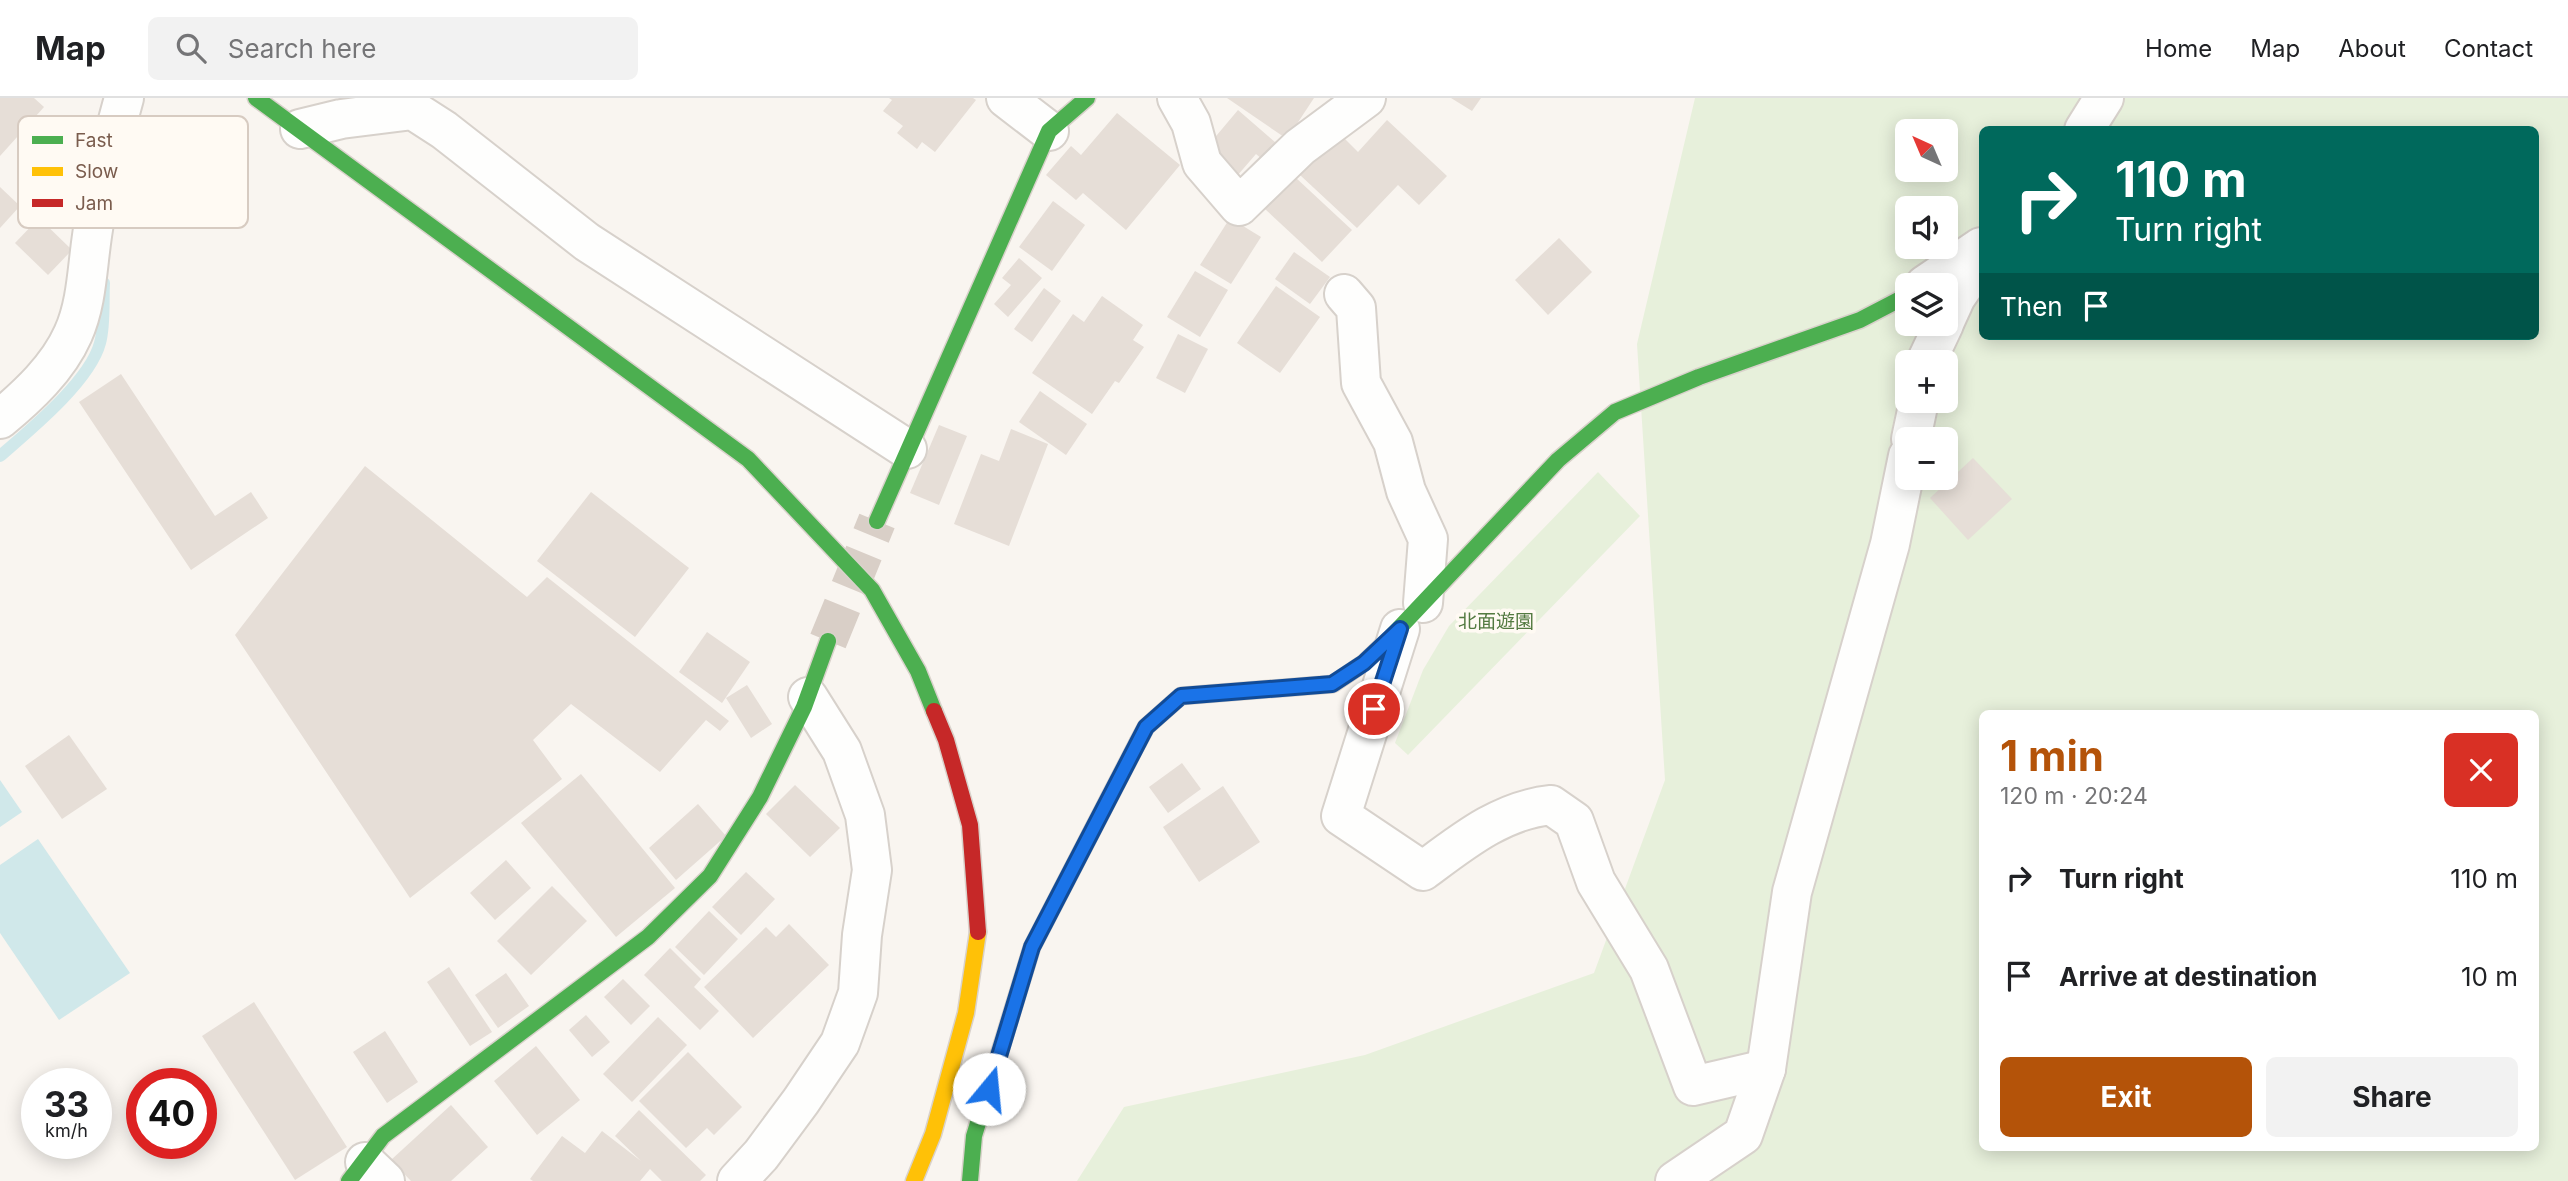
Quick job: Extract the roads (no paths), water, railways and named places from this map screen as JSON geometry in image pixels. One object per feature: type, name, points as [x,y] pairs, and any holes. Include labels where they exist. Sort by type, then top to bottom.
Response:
[{"type":"street","points":[[120,116],[124,98]]},
{"type":"street","points":[[256,98],[748,459],[872,590],[918,671],[946,740],[970,825],[979,925],[966,1013],[933,1133],[914,1181]]},
{"type":"street","points":[[1006,98],[1049,131]]},
{"type":"street","points":[[877,521],[1049,131],[1087,98]]},
{"type":"street","points":[[1177,98],[1191,123],[1202,163],[1239,206],[1300,147],[1366,98]]},
{"type":"street","points":[[2086,126],[2104,98]]},
{"type":"street","points":[[300,129],[341,119],[413,110],[444,130],[587,242],[907,449]]},
{"type":"street","points":[[0,419],[24,399],[54,365],[73,334],[82,303],[93,228]]},
{"type":"street","points":[[1943,273],[1979,249]]},
{"type":"street","points":[[1958,294],[1979,264]]},
{"type":"street","points":[[1344,294],[1356,308],[1361,383],[1393,442],[1406,491],[1428,539],[1411,616],[1341,816],[1423,871],[1473,833],[1526,808],[1551,804],[1574,821],[1596,881],[1648,969],[1693,1086],[1766,1069]]},
{"type":"street","points":[[970,1181],[974,1136],[1032,947],[1146,727],[1181,696],[1332,684],[1364,663],[1558,460],[1615,412],[1699,377],[1860,320],[1895,302]]},
{"type":"street","points":[[1675,1181],[1743,1135],[1766,1069],[1792,892],[1890,544],[1901,490]]},
{"type":"street","points":[[366,1175],[383,1136],[648,937],[710,876],[760,797],[808,697],[828,641]]},
{"type":"street","points":[[737,1181],[761,1155],[840,1043],[859,993],[862,935],[872,870],[865,815],[842,751],[808,697]]},
{"type":"water","points":[[0,780],[22,812],[0,827]]},
{"type":"water","points":[[38,839],[130,973],[59,1020],[0,933],[0,865]]},
{"type":"waterway","points":[[0,456],[58,404],[94,358],[103,329],[104,283]]},
{"type":"tunnel","points":[[828,641],[877,521]]},
{"type":"park label","name":"北面遊園","points":[[1496,621]]}]
